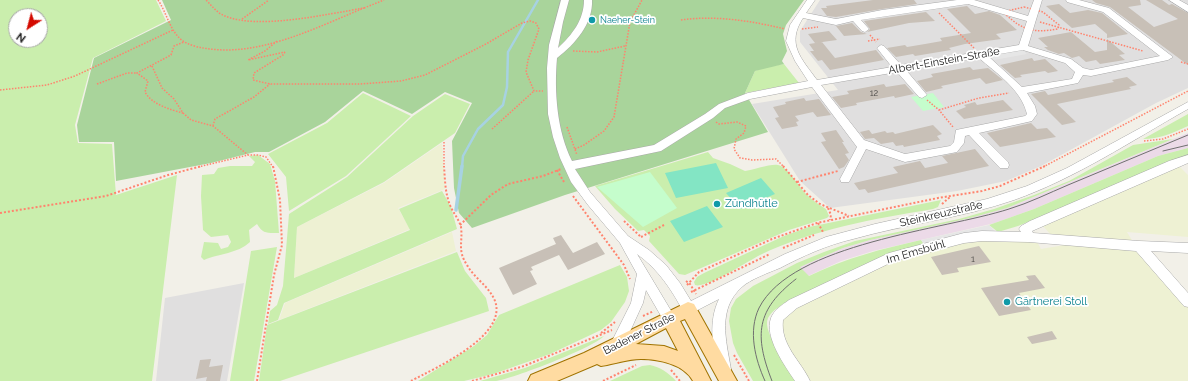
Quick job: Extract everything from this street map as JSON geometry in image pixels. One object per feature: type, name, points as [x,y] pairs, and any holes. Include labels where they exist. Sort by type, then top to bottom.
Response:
[{"type":"main road","name":"Badener Straße","points":[[537,381],[590,359],[688,309]]},
{"type":"main road","points":[[688,309],[726,378]]},
{"type":"main road","points":[[670,319],[699,376]]},
{"type":"main road","name":"Badener Straße","points":[[590,359],[640,351],[675,357],[682,360],[699,376]]},
{"type":"street","points":[[565,0],[555,37],[552,91],[553,111],[556,126],[569,166],[575,179],[587,196],[624,239],[670,319]]},
{"type":"street","points":[[553,57],[579,32],[587,12],[588,0]]},
{"type":"street","points":[[811,0],[792,29],[790,41],[798,58],[860,143],[862,148],[845,179]]},
{"type":"street","points":[[1038,0],[1023,47],[1068,61],[1080,71],[1091,73],[1168,58],[1106,10],[1070,0]]},
{"type":"street","points":[[1173,0],[1188,9]]},
{"type":"street","points":[[802,15],[831,22],[930,5],[968,1],[1031,20]]},
{"type":"street","points":[[856,18],[865,29]]},
{"type":"street","points":[[881,43],[899,68],[922,95]]},
{"type":"street","name":"Albert-Einstein-Straße","points":[[569,166],[657,148],[709,116],[722,106],[748,96],[1023,47]]},
{"type":"street","points":[[860,143],[905,158],[953,149],[959,143],[960,133],[1028,119],[1032,114],[1032,108],[1026,98],[980,54]]},
{"type":"street","points":[[1020,91],[1075,81],[1080,71]]},
{"type":"street","name":"Steinkreuzstraße","points":[[688,309],[786,259],[830,241],[871,229],[964,210],[1030,189],[1073,169],[1188,106]]},
{"type":"street","points":[[971,131],[1004,165]]},
{"type":"street","points":[[1029,237],[1025,229],[1034,224],[1173,164],[1188,159]]},
{"type":"street","name":"Im Emsbühl","points":[[803,381],[783,348],[777,332],[777,319],[787,308],[889,258],[964,238],[982,236],[1029,237],[1139,246],[1188,248]]},
{"type":"street","points":[[624,239],[655,259],[672,282],[688,309]]},
{"type":"street","points":[[1139,246],[1188,302]]},
{"type":"street","points":[[617,345],[637,303],[643,272]]},
{"type":"street","points":[[726,378],[718,333],[718,322],[722,307],[738,284]]},
{"type":"path","points":[[158,0],[173,30],[184,42],[204,49],[222,51],[259,46],[323,25],[384,0]]},
{"type":"path","points":[[206,0],[214,9],[226,16],[258,22],[364,8]]},
{"type":"path","points":[[241,20],[269,0]]},
{"type":"path","points":[[565,122],[575,149],[584,146],[604,131],[614,117],[630,22],[642,0]]},
{"type":"path","points":[[681,20],[691,17],[759,23],[792,29],[817,27]]},
{"type":"path","points":[[1031,20],[1145,51]]},
{"type":"path","points":[[278,40],[265,51],[248,60],[286,52],[254,73],[253,80],[270,84],[360,84],[401,81],[425,75],[523,23],[530,21],[536,23],[539,29],[528,60],[526,72],[534,92]]},
{"type":"path","points":[[949,24],[980,54]]},
{"type":"path","points":[[0,90],[47,85],[75,76],[173,30]]},
{"type":"path","points":[[97,84],[127,73],[137,73],[152,66],[172,55],[174,46],[184,42]]},
{"type":"path","points":[[868,42],[881,43]]},
{"type":"path","points":[[563,48],[586,52],[614,50],[625,46]]},
{"type":"path","points":[[1181,62],[1188,64]]},
{"type":"path","points":[[152,66],[162,88],[174,99],[183,114]]},
{"type":"path","points":[[137,73],[148,81],[145,92],[148,98],[183,114],[191,120],[213,126],[248,155]]},
{"type":"path","points":[[213,126],[215,119],[254,97],[270,84]]},
{"type":"path","points":[[492,129],[526,97],[534,92],[552,91]]},
{"type":"path","points":[[939,110],[979,98],[1020,91]]},
{"type":"path","points":[[690,284],[694,275],[699,272],[781,234],[817,222],[938,198],[982,191],[1023,177],[1188,91]]},
{"type":"path","points":[[922,95],[939,110],[955,129]]},
{"type":"path","points":[[709,116],[719,124],[737,122],[746,126],[744,133],[736,139],[734,149],[740,158],[752,160],[776,159],[808,194],[828,208],[850,216]]},
{"type":"path","points":[[1141,141],[1172,137],[1188,129]]},
{"type":"path","points":[[411,381],[461,354],[481,339],[492,324],[495,315],[496,305],[489,291],[468,268],[460,248],[460,225],[449,203],[445,174],[444,142]]},
{"type":"path","points":[[0,213],[106,196],[168,176],[257,153],[269,159],[274,167],[280,193],[282,244],[261,347],[257,381]]},
{"type":"path","points":[[796,182],[851,168]]},
{"type":"path","points":[[460,225],[491,194],[508,184],[543,176],[556,170],[565,184]]},
{"type":"path","points":[[572,194],[624,265],[632,284]]},
{"type":"path","points":[[828,208],[831,215],[830,220]]},
{"type":"path","points":[[621,219],[645,241]]},
{"type":"path","points":[[817,222],[823,232]]},
{"type":"path","points":[[641,237],[664,225]]},
{"type":"path","points":[[683,279],[690,284],[694,290]]},
{"type":"path","points":[[472,381],[551,357],[599,335],[616,320]]},
{"type":"path","points":[[732,350],[750,381]]},
{"type":"path","points":[[603,381],[641,364]]},
{"type":"path","points":[[667,368],[680,381]]},
{"type":"shaded area","points":[[820,0],[1188,0],[1188,88],[1156,103],[1041,166],[1006,181],[957,191],[830,208],[800,181],[752,104],[838,90],[800,42],[800,31]]},
{"type":"shaded area","points":[[1022,49],[1027,54],[994,60],[989,55]]},
{"type":"shaded area","points":[[1188,133],[1188,148],[1158,156],[1034,209],[995,223],[873,251],[841,261],[808,276],[799,267],[843,248],[870,240],[1007,208]]},
{"type":"shaded area","points":[[989,225],[997,233],[925,246],[921,240]]},
{"type":"shaded area","points":[[244,283],[227,381],[156,381],[165,298]]},
{"type":"green space","points":[[0,0],[156,0],[166,21],[93,58],[75,125],[78,143],[112,144],[116,195],[177,175],[152,381],[0,381]]},
{"type":"green space","points":[[162,0],[804,0],[786,25],[783,34],[787,51],[782,61],[784,64],[755,71],[745,93],[768,132],[565,195],[472,228],[459,213],[454,188],[452,141],[472,103],[445,92],[412,114],[363,91],[325,122],[269,152],[255,152],[211,163],[116,181],[114,142],[79,142],[77,125],[94,58],[171,20]]},
{"type":"green space","points":[[784,64],[799,83],[745,93],[755,71],[766,67]]},
{"type":"green space","points":[[363,93],[411,116],[346,176],[289,211],[286,177],[268,154],[327,123]]},
{"type":"green space","points":[[933,93],[944,107],[923,111],[911,97]]},
{"type":"green space","points":[[445,94],[470,104],[455,133],[384,182],[297,227],[294,278],[410,230],[399,209],[442,191],[451,207],[457,229],[284,303],[278,320],[268,324],[270,311],[277,305],[283,286],[289,214],[347,177],[413,116]]},
{"type":"green space","points":[[1188,114],[1188,126],[1160,137],[1143,139]]},
{"type":"green space","points":[[1173,139],[1007,208],[970,218],[870,240],[843,248],[800,267],[809,276],[836,264],[878,251],[921,240],[925,245],[790,300],[772,313],[768,318],[767,324],[769,332],[778,350],[801,381],[753,381],[737,353],[733,343],[729,321],[731,308],[736,299],[753,286],[797,263],[855,241],[959,219],[994,209],[1069,181],[1133,145]]},
{"type":"green space","points":[[442,143],[445,189],[398,208],[410,229],[294,278],[297,227],[384,183]]},
{"type":"green space","points":[[1188,148],[1188,157],[1018,226],[998,232],[989,225],[1034,209],[1158,156]]},
{"type":"green space","points":[[708,152],[713,158],[745,171],[772,165],[778,165],[786,169],[806,194],[826,209],[829,216],[827,218],[789,230],[685,275],[679,274],[649,241],[650,236],[644,230],[638,231],[615,209],[595,186]]},
{"type":"green space","points":[[258,155],[270,164],[275,181],[279,233],[263,231],[257,224],[249,230],[250,242],[245,246],[240,249],[204,260],[201,257],[204,242],[218,243],[221,249],[228,247],[231,242],[228,235],[211,237],[203,230],[201,196],[202,175],[214,174],[218,168],[230,166],[252,166],[255,162],[249,156]]},
{"type":"green space","points":[[716,163],[728,188],[676,198],[665,173]]},
{"type":"green space","points":[[1178,165],[1188,175],[1188,237],[1127,232],[1133,242],[1052,236],[1042,225]]},
{"type":"green space","points":[[650,172],[677,208],[643,227],[597,187]]},
{"type":"green space","points":[[761,178],[775,194],[740,209],[726,193]]},
{"type":"green space","points":[[941,200],[938,207],[933,209],[867,221],[802,238],[760,255],[708,283],[695,285],[694,282],[697,277],[704,273],[784,236],[809,227]]},
{"type":"green space","points":[[707,206],[723,227],[684,242],[670,221]]},
{"type":"green space","points":[[452,232],[456,251],[279,320],[285,303]]},
{"type":"green space","points":[[965,240],[1036,240],[1041,249],[1076,243],[1134,251],[1142,254],[1188,305],[1188,381],[808,381],[786,344],[782,333],[781,320],[793,309],[893,259]]},
{"type":"green space","points":[[277,247],[254,381],[230,381],[251,251]]},
{"type":"green space","points":[[457,252],[465,271],[486,298],[489,311],[280,381],[259,381],[267,325]]},
{"type":"green space","points":[[620,265],[627,277],[629,291],[625,302],[611,322],[601,330],[550,354],[493,374],[464,381],[418,381],[474,346],[487,335],[499,315]]},
{"type":"green space","points":[[604,336],[570,355],[535,369],[496,381],[480,381],[525,368]]},
{"type":"green space","points":[[650,365],[664,371],[676,381],[610,381],[642,366]]},
{"type":"building","points":[[873,0],[914,0],[917,4],[836,17],[827,16],[821,8],[827,8],[826,6]]},
{"type":"building","points":[[1092,0],[1140,0],[1141,5],[1128,7],[1154,27],[1178,19],[1146,0],[1162,0],[1169,5],[1172,4],[1188,13],[1188,65],[1110,7],[1096,3]]},
{"type":"building","points":[[1059,4],[1070,13],[1088,10],[1102,13],[1128,34],[1107,38],[1107,34],[1095,24],[1072,28],[1046,6]]},
{"type":"building","points":[[967,6],[975,14],[989,11],[1000,15],[1017,30],[996,34],[1001,39],[965,44],[949,48],[951,50],[915,56],[913,54],[896,57],[887,48],[905,45],[907,47],[942,41],[940,38],[971,33],[947,9]]},
{"type":"building","points":[[926,12],[935,21],[909,23],[867,32],[870,29],[864,21]]},
{"type":"building","points":[[852,23],[861,32],[867,34],[844,36],[836,26]]},
{"type":"building","points":[[829,31],[837,40],[815,43],[808,34]]},
{"type":"building","points":[[1071,32],[1095,52],[1107,50],[1107,39],[1125,54],[1119,55],[1125,60],[1100,64],[1096,60],[1086,62],[1079,56],[1072,58],[1064,53],[1059,54],[1048,50],[1044,47],[1048,47],[1038,38]]},
{"type":"building","points":[[822,42],[835,58],[876,50],[884,60],[830,70],[822,60],[818,61],[810,51],[814,51],[809,44]]},
{"type":"building","points":[[1032,58],[1034,61],[1045,59],[1058,71],[1048,73],[1045,71],[1020,75],[1022,77],[1015,78],[1000,65]]},
{"type":"building","points":[[970,67],[973,70],[988,68],[1003,80],[986,84],[980,78],[941,86],[943,88],[926,92],[917,81],[933,77],[931,74]]},
{"type":"building","points":[[1127,77],[1137,85],[1129,87],[1131,89],[1057,104],[1076,122],[1062,125],[1031,94],[1045,91],[1048,95],[1114,82],[1112,80]]},
{"type":"building","points":[[884,84],[886,87],[905,84],[914,94],[856,103],[857,105],[841,108],[832,97],[849,94],[847,91]]},
{"type":"building","points":[[804,98],[806,101],[819,99],[831,115],[817,117],[813,112],[795,116],[799,121],[796,122],[798,126],[782,129],[775,118],[779,117],[773,107],[786,104],[785,102]]},
{"type":"building","points":[[1003,100],[1013,110],[964,119],[956,111],[966,107],[964,105],[975,102],[977,105]]},
{"type":"building","points":[[1031,123],[1037,129],[1047,128],[1056,137],[1000,147],[987,133]]},
{"type":"building","points":[[933,125],[942,134],[937,136],[940,140],[904,147],[903,145],[896,146],[893,142],[881,144],[874,138],[865,139],[860,132],[869,130],[872,134],[885,131],[887,133],[893,132],[895,134]]},
{"type":"building","points":[[836,130],[849,153],[845,154],[849,160],[844,167],[839,169],[821,142],[826,141],[821,133]]},
{"type":"building","points":[[975,149],[989,166],[868,193],[865,189],[859,190],[854,183],[898,173],[893,167],[920,161],[925,168],[948,163],[942,156]]},
{"type":"building","points":[[561,235],[573,253],[597,242],[605,254],[568,270],[559,255],[531,267],[533,270],[530,271],[537,284],[513,295],[499,268],[556,244],[553,238]]},
{"type":"building","points":[[979,246],[991,262],[957,268],[959,272],[942,275],[931,257]]},
{"type":"building","name":"Gärtnerei Stoll","points":[[1035,275],[1045,288],[1019,293],[1031,310],[999,316],[981,288],[1029,280],[1026,276]]},
{"type":"building","points":[[1052,331],[1057,339],[1032,344],[1027,337]]},
{"type":"building","points":[[211,359],[209,367],[223,365],[220,381],[206,381],[207,377],[196,379],[200,360]]},
{"type":"waterway","points":[[462,167],[463,156],[478,129],[503,105],[507,87],[508,52],[538,0]]},
{"type":"waterway","points":[[456,210],[462,166]]},
{"type":"tram line","points":[[765,381],[758,364],[753,335],[759,308],[777,286],[803,268],[835,254],[872,242],[910,232],[981,217],[1016,207],[1188,135]]},
{"type":"tram line","points":[[1163,151],[1188,145]]},
{"type":"tram line","points":[[772,381],[766,365],[763,350],[761,337],[762,324],[766,313],[773,302],[783,290],[796,279]]},
{"type":"place","name":"Naeher-Stein","points":[[592,20]]},
{"type":"place","name":"Zündhütle","points":[[717,204]]},
{"type":"place","name":"Gärtnerei Stoll","points":[[1007,302]]}]
